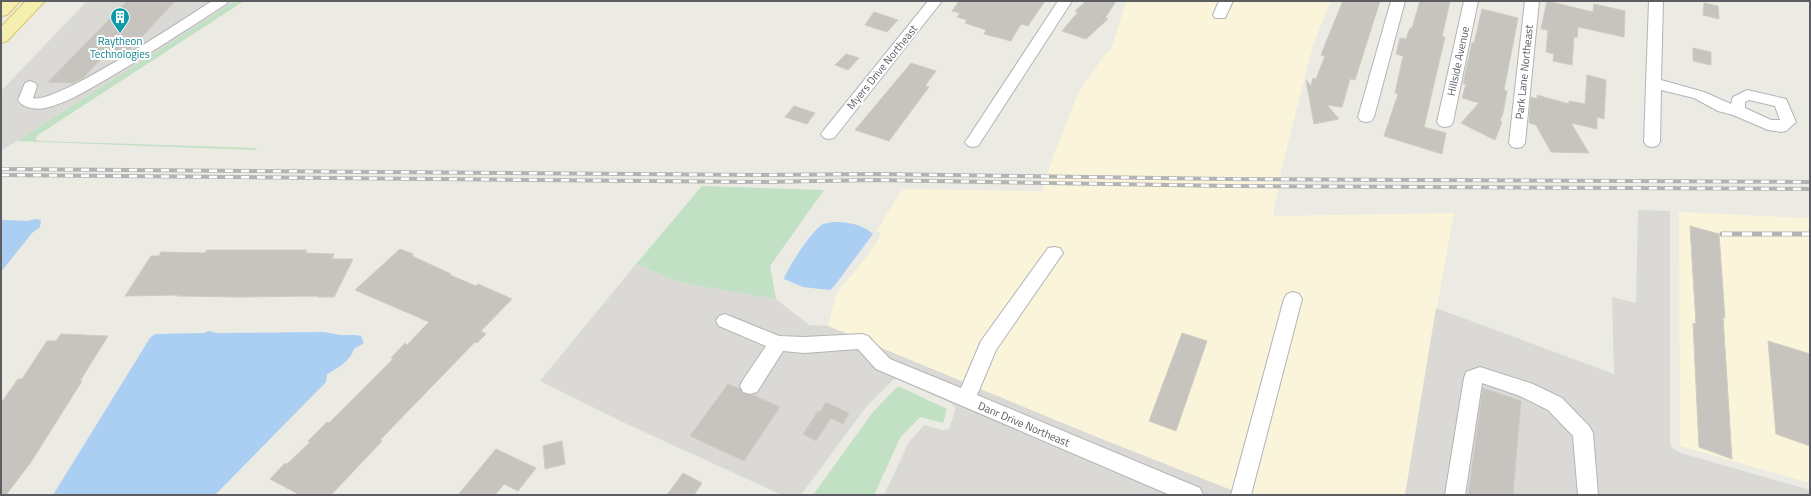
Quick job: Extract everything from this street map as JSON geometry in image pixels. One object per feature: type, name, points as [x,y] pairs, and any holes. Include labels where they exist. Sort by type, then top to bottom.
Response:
[{"type":"main road","points":[[1,11],[11,1]]},
{"type":"main road","points":[[1,37],[36,1]]},
{"type":"street","points":[[30,86],[25,100],[35,104],[45,103],[66,96],[118,67],[221,1]]},
{"type":"street","name":"Myers Drive Northeast","points":[[829,134],[935,1]]},
{"type":"street","points":[[973,142],[1065,1]]},
{"type":"street","points":[[1220,15],[1226,1]]},
{"type":"street","points":[[1366,117],[1398,1]]},
{"type":"street","name":"Hillside Avenue","points":[[1445,122],[1471,1]]},
{"type":"street","name":"Park Lane Northeast","points":[[1517,143],[1532,1]]},
{"type":"street","points":[[1652,142],[1656,1]]},
{"type":"street","points":[[1654,83],[1699,95],[1723,107],[1738,111]]},
{"type":"street","points":[[966,399],[988,346],[1054,253]]},
{"type":"street","points":[[1242,495],[1293,299]]},
{"type":"street","points":[[725,321],[778,343],[750,386]]},
{"type":"street","name":"Danr Drive Northeast","points":[[778,343],[804,346],[862,341],[883,364],[1193,495]]},
{"type":"street","points":[[1455,495],[1473,378],[1480,375],[1526,390],[1555,404],[1583,433],[1588,495]]},
{"type":"shaded area","points":[[87,1],[235,1],[1,151],[1,91]]},
{"type":"shaded area","points":[[1126,1],[1331,1],[1313,45],[1282,167],[1273,216],[1454,213],[1405,495],[1244,495],[1099,438],[828,326],[836,294],[864,260],[880,237],[880,233],[877,230],[902,189],[1042,191],[1051,162],[1054,162],[1052,159],[1079,91],[1106,53],[1111,50]]},
{"type":"shaded area","points":[[1638,210],[1670,211],[1670,443],[1672,448],[1681,453],[1810,490],[1810,495],[1405,495],[1436,308],[1614,374],[1612,297],[1636,303]]},
{"type":"shaded area","points":[[1679,212],[1810,218],[1810,483],[1680,446]]},
{"type":"shaded area","points":[[636,264],[682,283],[776,299],[809,325],[828,326],[1099,438],[1244,495],[884,495],[909,442],[924,425],[942,430],[949,429],[955,411],[955,407],[951,403],[897,379],[893,380],[866,407],[801,495],[782,495],[629,425],[540,381]]},
{"type":"green space","points":[[235,1],[244,1],[38,135],[35,139],[39,141],[257,148],[254,150],[17,141]]},
{"type":"green space","points":[[702,186],[824,190],[770,266],[776,299],[682,283],[636,264]]},
{"type":"green space","points":[[898,386],[947,409],[943,423],[920,417],[900,438],[874,495],[813,495],[873,412]]},
{"type":"water","points":[[36,219],[41,220],[40,227],[32,233],[1,272],[1,220],[27,221]]},
{"type":"water","points":[[833,222],[854,224],[873,234],[835,285],[830,290],[803,287],[784,279],[795,258],[813,233],[823,224]]},
{"type":"water","points":[[209,331],[217,333],[324,332],[361,336],[364,343],[354,349],[350,357],[343,364],[327,374],[326,382],[215,495],[53,495],[150,338],[155,334],[204,333]]},
{"type":"building","name":"Raytheon Technologies","points":[[127,1],[175,1],[123,56],[105,55],[83,78],[73,83],[48,82]]},
{"type":"building","points":[[959,1],[1045,1],[1028,26],[1021,24],[1011,41],[984,34],[986,30],[965,23],[967,20],[957,17],[960,13],[952,11]]},
{"type":"building","points":[[1086,1],[1116,1],[1105,18],[1108,19],[1086,39],[1062,31],[1078,12],[1075,11]]},
{"type":"building","points":[[1343,1],[1380,1],[1355,80],[1350,79],[1342,107],[1327,105],[1339,119],[1314,124],[1306,80],[1311,86],[1313,78],[1316,79],[1325,56],[1321,55]]},
{"type":"building","points":[[1420,1],[1450,1],[1442,37],[1445,37],[1424,127],[1446,133],[1442,154],[1384,136],[1398,94],[1395,93],[1403,56],[1396,54],[1400,38],[1406,39],[1410,28],[1412,28]]},
{"type":"building","points":[[1547,1],[1593,12],[1594,4],[1625,11],[1624,37],[1578,27],[1577,38],[1574,37],[1572,65],[1553,61],[1554,54],[1546,52],[1548,30],[1541,29]]},
{"type":"building","points":[[1704,3],[1718,6],[1719,19],[1703,15]]},
{"type":"building","points":[[1482,9],[1518,18],[1504,90],[1507,91],[1500,121],[1502,122],[1495,140],[1461,123],[1479,103],[1462,98],[1466,84],[1463,84],[1472,42],[1474,43]]},
{"type":"building","points":[[874,12],[898,20],[887,32],[865,25]]},
{"type":"building","points":[[1693,48],[1711,52],[1711,65],[1693,61]]},
{"type":"building","points":[[846,54],[859,58],[848,70],[835,65]]},
{"type":"building","points":[[911,63],[936,71],[925,86],[929,87],[889,141],[855,130]]},
{"type":"building","points":[[1587,75],[1606,80],[1604,119],[1597,117],[1597,129],[1571,123],[1589,153],[1551,152],[1536,125],[1529,123],[1531,97],[1537,99],[1537,95],[1569,104],[1569,101],[1585,104]]},
{"type":"building","points":[[794,106],[815,113],[807,124],[785,117]]},
{"type":"building","points":[[1690,226],[1719,234],[1732,459],[1699,447],[1693,323],[1696,324]]},
{"type":"building","points":[[400,249],[413,254],[412,256],[451,274],[450,275],[476,286],[478,284],[512,299],[481,331],[486,334],[477,343],[475,342],[380,440],[382,441],[331,495],[300,495],[270,479],[285,463],[287,464],[310,442],[308,441],[327,422],[329,423],[393,359],[391,358],[405,343],[407,345],[429,322],[355,290]]},
{"type":"building","points":[[207,250],[307,250],[305,253],[334,254],[332,259],[353,259],[334,297],[177,296],[178,295],[125,296],[151,256],[159,256],[161,252],[205,253]]},
{"type":"building","points":[[1182,333],[1207,341],[1176,431],[1149,421]]},
{"type":"building","points":[[61,334],[108,336],[80,381],[82,381],[31,462],[6,495],[1,495],[1,403],[18,379],[22,379],[47,341],[56,341]]},
{"type":"building","points":[[1768,341],[1810,354],[1810,446],[1776,434]]},
{"type":"building","points":[[728,384],[740,389],[743,393],[753,395],[780,407],[744,461],[690,436]]},
{"type":"building","points":[[1483,388],[1521,401],[1513,495],[1468,495]]},
{"type":"building","points":[[826,402],[849,413],[843,424],[831,418],[816,441],[803,434],[818,411],[820,412]]},
{"type":"building","points":[[562,441],[565,464],[545,469],[543,446]]},
{"type":"building","points":[[496,449],[536,468],[518,491],[504,484],[495,495],[458,495]]},
{"type":"building","points":[[683,473],[702,483],[694,495],[667,495]]},
{"type":"railway","points":[[1,169],[761,175],[874,174],[1228,179],[1810,182]]},
{"type":"railway","points":[[1,175],[760,182],[874,180],[1230,186],[1810,189]]},
{"type":"railway","points":[[1722,234],[1810,234]]},
{"type":"place","name":"Raytheon Technologies","points":[[120,34]]}]
